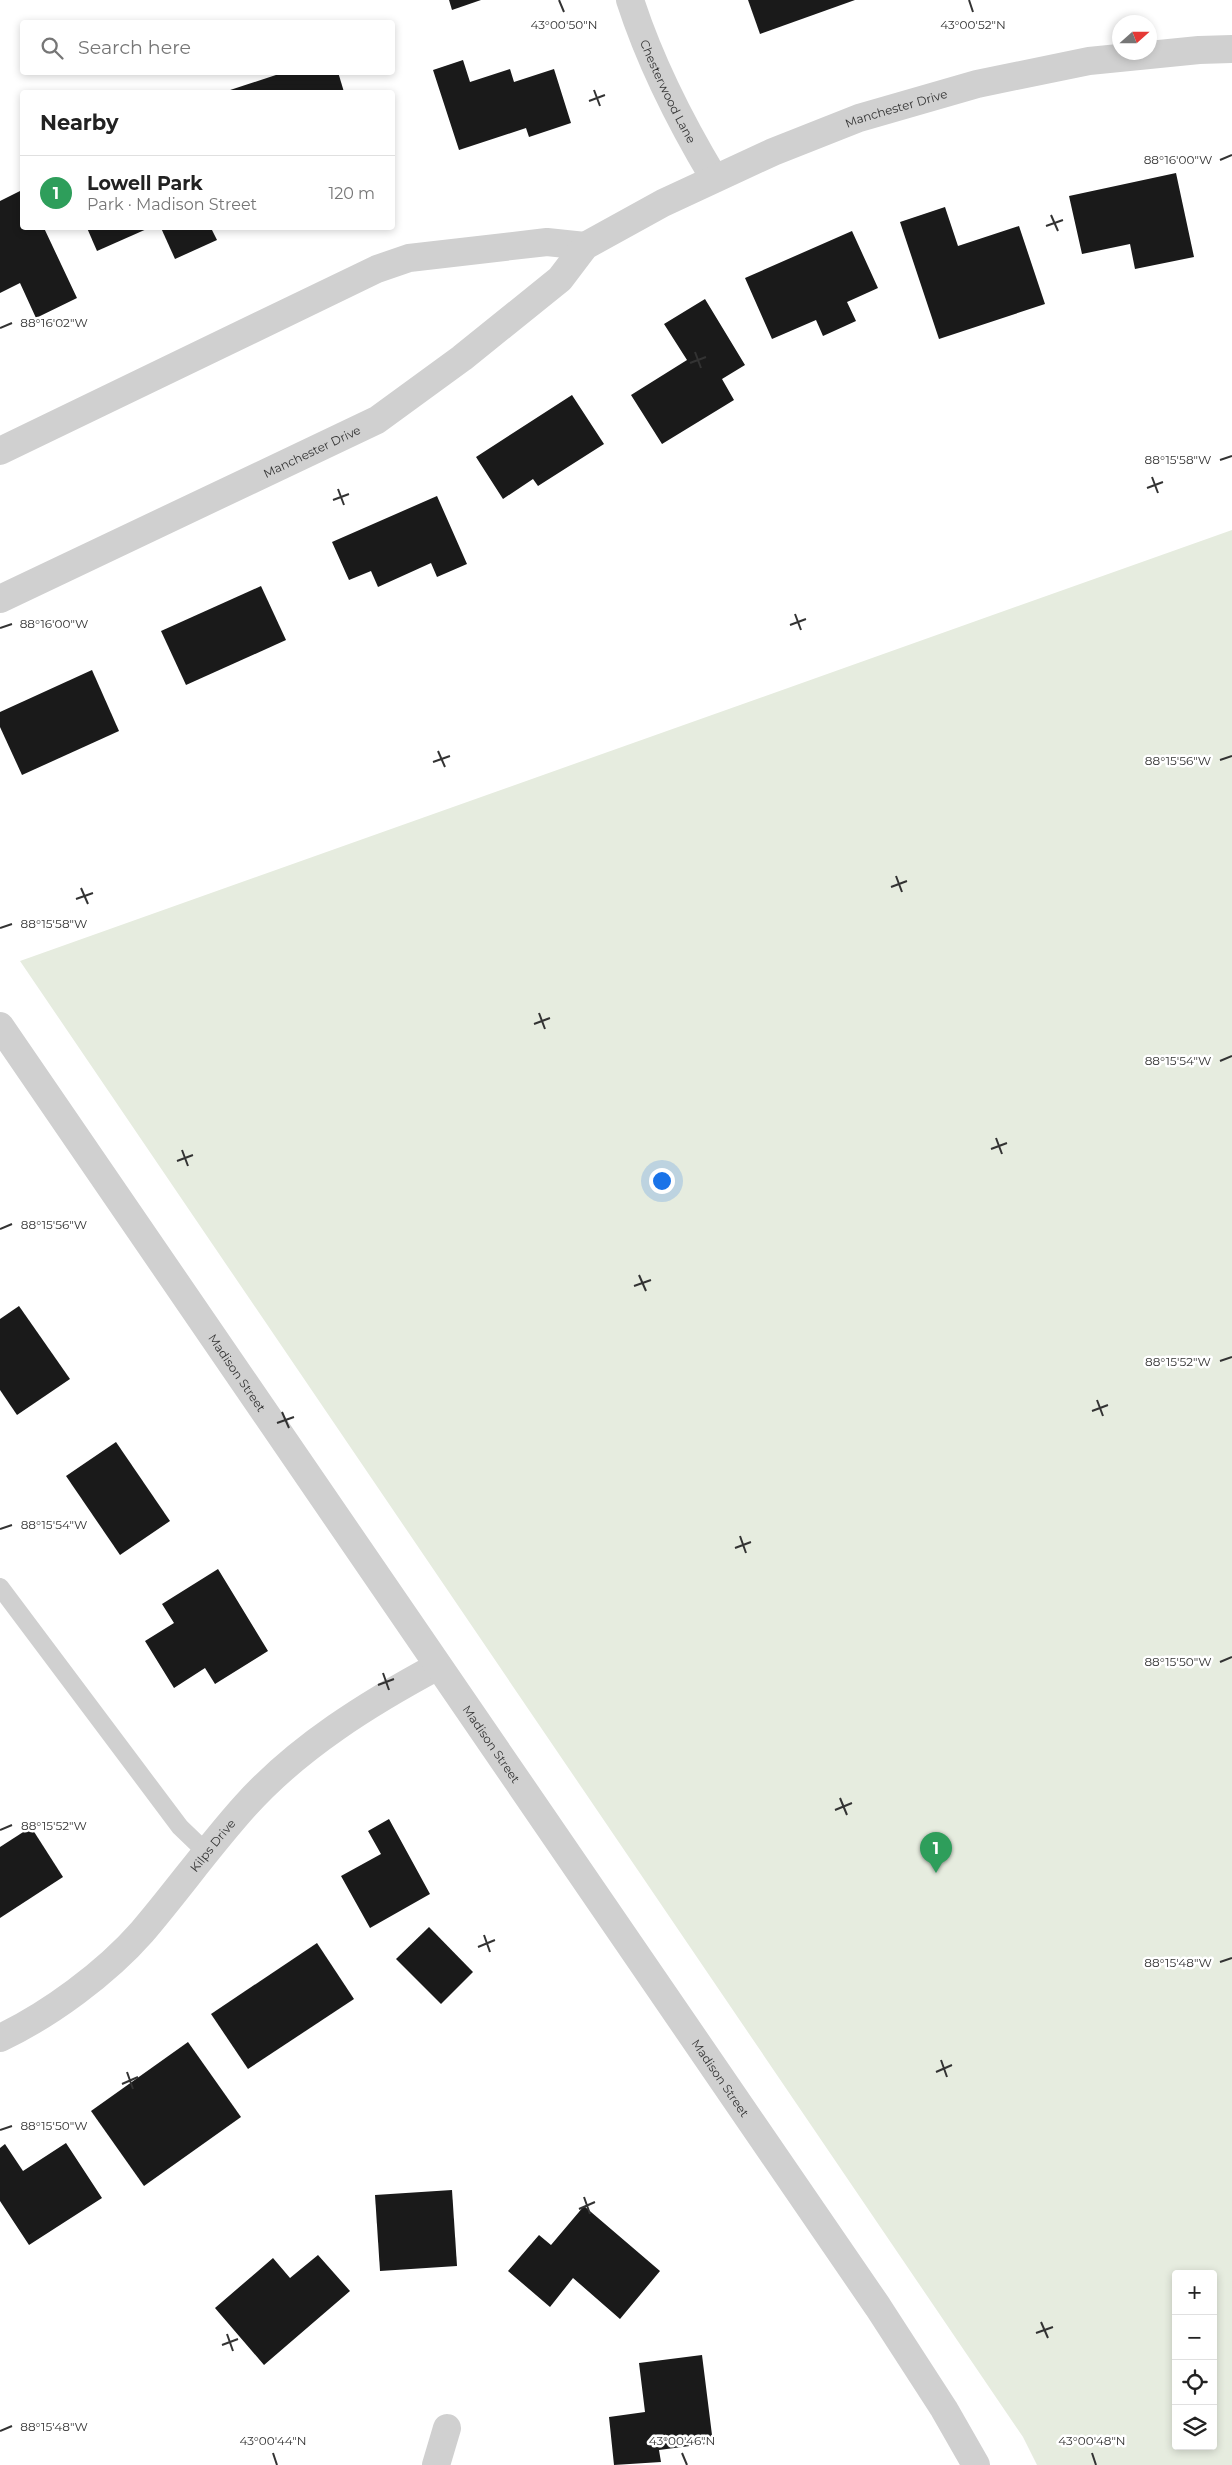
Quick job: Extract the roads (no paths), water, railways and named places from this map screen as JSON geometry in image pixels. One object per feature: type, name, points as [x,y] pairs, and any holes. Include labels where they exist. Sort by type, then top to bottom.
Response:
[{"type":"street","name":"Chesterwood Lane","points":[[630,0],[644,38],[695,146],[714,178]]},
{"type":"street","name":"Manchester Drive","points":[[0,599],[378,420],[462,358],[560,279],[585,246],[663,203],[714,178],[859,118],[977,84],[1090,62],[1199,50],[1232,49]]},
{"type":"street","points":[[0,450],[377,269],[409,258],[547,242],[585,246]]},
{"type":"street","name":"Madison Street","points":[[0,1026],[878,2307],[944,2409],[976,2465]]},
{"type":"street","name":"Kilps Drive","points":[[0,2038],[64,1999],[108,1964],[141,1933],[246,1804],[287,1766],[341,1725],[394,1690],[438,1666]]},
{"type":"street","points":[[436,2465],[448,2428]]},
{"type":"lane","points":[[0,1587],[180,1827],[206,1852]]},
{"type":"place","name":"Lowell Park","points":[[936,1873]]}]
